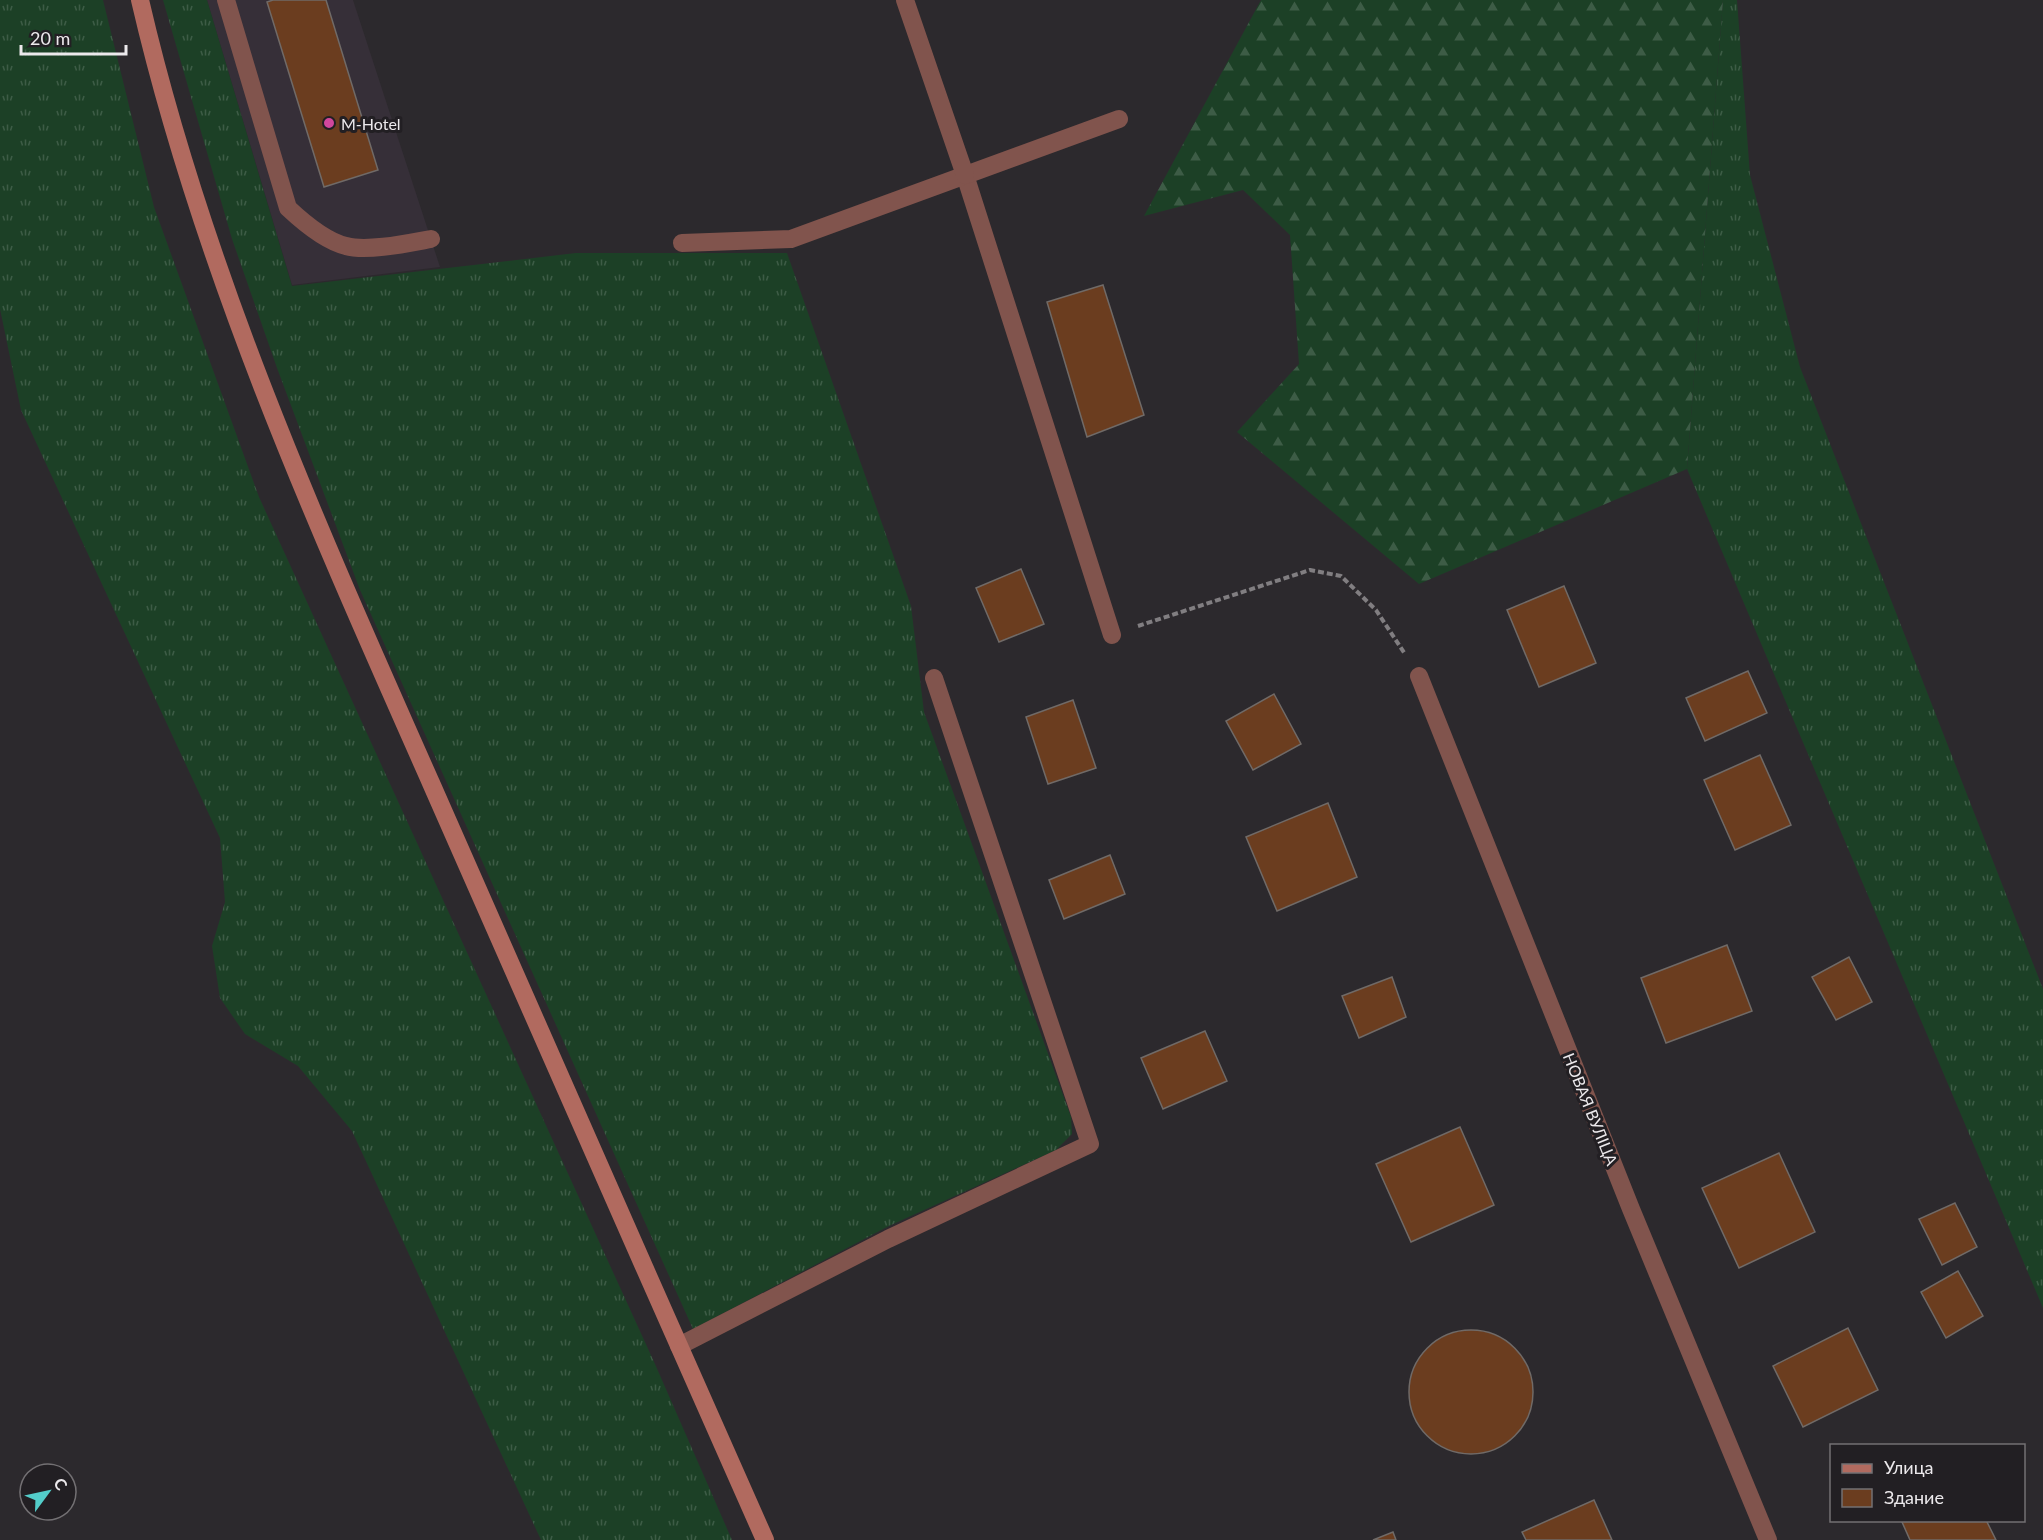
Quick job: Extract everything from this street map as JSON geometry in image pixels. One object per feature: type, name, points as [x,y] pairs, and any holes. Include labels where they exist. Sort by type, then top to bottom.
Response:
[{"type":"main road","points":[[140,0],[151,48],[198,211],[261,385],[347,593],[765,1540]]},
{"type":"street","points":[[226,0],[288,208],[313,230],[347,247],[386,246],[430,239]]},
{"type":"street","points":[[905,0],[965,175],[1112,635]]},
{"type":"street","points":[[682,243],[791,239],[1119,118]]},
{"type":"street","name":"НОВАЯ ВУЛІЦА","points":[[1419,676],[1631,1209],[1768,1540]]},
{"type":"street","points":[[679,1346],[888,1239],[1090,1144],[934,678]]},
{"type":"path","points":[[1112,635],[1310,570],[1341,576],[1369,603],[1376,610],[1419,676]]},
{"type":"shaded area","points":[[207,0],[353,0],[440,267],[292,285]]},
{"type":"green space","points":[[0,0],[103,0],[154,207],[259,497],[655,1364],[732,1540],[541,1540],[352,1131],[298,1066],[245,1034],[220,998],[212,946],[225,902],[220,838],[21,410],[0,309]]},
{"type":"green space","points":[[163,0],[207,0],[292,286],[576,253],[787,253],[911,606],[924,712],[1071,1117],[1072,1134],[1056,1150],[889,1226],[693,1329],[360,590],[277,368],[232,239]]},
{"type":"green space","points":[[1261,0],[1723,0],[1687,469],[1419,584],[1237,432],[1299,364],[1290,235],[1243,190],[1144,216]]},
{"type":"green space","points":[[1723,0],[1737,0],[1750,175],[1800,367],[2043,989],[2043,1308],[1687,469]]},
{"type":"building","points":[[326,0],[378,170],[324,187],[267,2]]},
{"type":"building","points":[[1103,285],[1144,415],[1087,437],[1047,302]]},
{"type":"building","points":[[1021,569],[1044,624],[999,642],[976,588]]},
{"type":"building","points":[[1564,586],[1596,663],[1539,687],[1507,610]]},
{"type":"building","points":[[1748,671],[1767,713],[1705,741],[1686,698]]},
{"type":"building","points":[[1274,694],[1301,744],[1253,770],[1226,721]]},
{"type":"building","points":[[1073,700],[1096,768],[1048,784],[1026,717]]},
{"type":"building","points":[[1760,755],[1791,825],[1735,850],[1704,780]]},
{"type":"building","points":[[1328,803],[1357,877],[1277,911],[1246,837]]},
{"type":"building","points":[[1110,855],[1125,894],[1064,919],[1049,880]]},
{"type":"building","points":[[1727,945],[1752,1011],[1666,1043],[1641,978]]},
{"type":"building","points":[[1849,957],[1872,1002],[1836,1020],[1812,977]]},
{"type":"building","points":[[1392,977],[1406,1017],[1359,1038],[1342,996]]},
{"type":"building","points":[[1205,1031],[1227,1081],[1163,1109],[1141,1058]]},
{"type":"building","points":[[1460,1127],[1494,1205],[1411,1242],[1376,1164]]},
{"type":"building","points":[[1779,1153],[1815,1232],[1739,1268],[1702,1188]]},
{"type":"building","points":[[1955,1203],[1977,1247],[1942,1265],[1919,1219]]},
{"type":"building","points":[[1958,1271],[1983,1316],[1946,1338],[1921,1292]]},
{"type":"building","points":[[1848,1328],[1878,1390],[1803,1427],[1773,1366]]},
{"type":"building","points":[[1471,1330],[1495,1334],[1515,1348],[1529,1368],[1533,1392],[1529,1416],[1515,1436],[1495,1450],[1471,1454],[1447,1450],[1427,1436],[1413,1416],[1409,1392],[1413,1368],[1427,1348],[1447,1334]]},
{"type":"building","points":[[1594,1500],[1612,1540],[1526,1540],[1522,1532]]},
{"type":"building","points":[[1902,1522],[1987,1522],[1996,1540],[1910,1540]]},
{"type":"building","points":[[1393,1532],[1396,1540],[1373,1540]]},
{"type":"place","name":"M-Hotel","points":[[329,123]]}]
